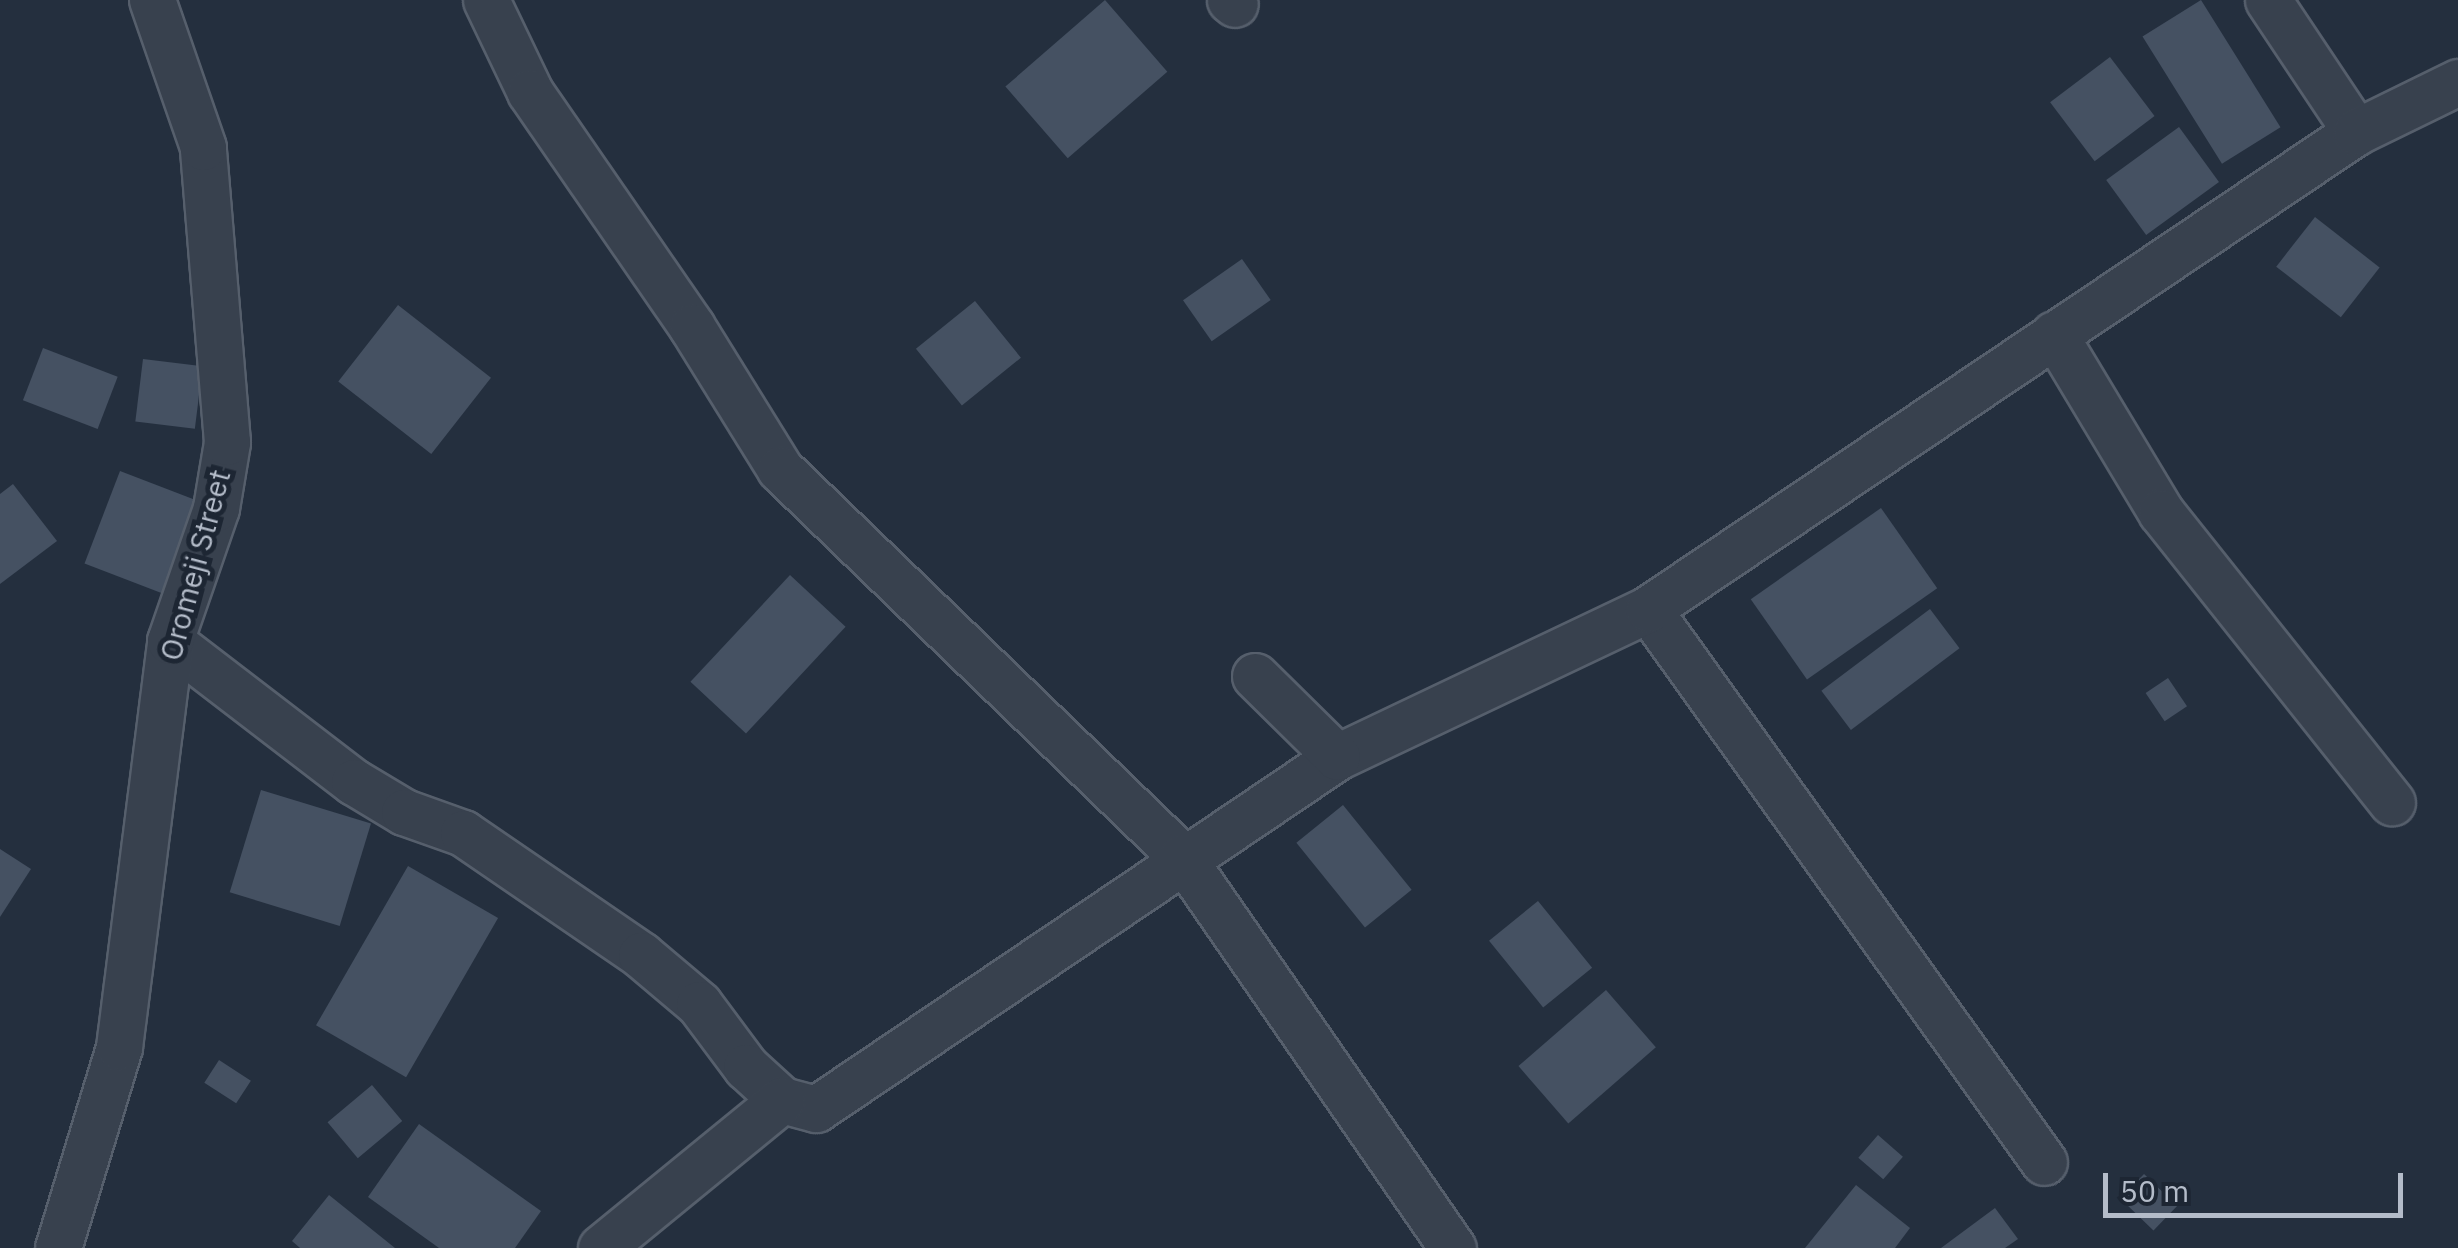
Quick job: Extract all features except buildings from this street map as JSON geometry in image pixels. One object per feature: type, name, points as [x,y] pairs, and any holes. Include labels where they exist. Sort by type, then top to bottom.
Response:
[{"type":"street","name":"Oromeji Street","points":[[58,1248],[119,1047],[170,641],[216,508],[227,442],[203,147],[152,0]]},
{"type":"street","points":[[486,0],[530,92],[692,328],[780,470],[1182,857],[1453,1248]]},
{"type":"street","points":[[2268,0],[2356,132]]},
{"type":"street","points":[[170,641],[354,782],[404,812],[463,832],[641,955],[699,1004],[746,1067],[782,1100],[816,1109],[1182,857],[1337,756],[1648,609],[2356,132],[2458,82]]},
{"type":"street","points":[[2054,334],[2161,512],[2392,802]]},
{"type":"street","points":[[1648,609],[2044,1162]]},
{"type":"street","points":[[1255,676],[1337,756]]},
{"type":"street","points":[[601,1248],[782,1100]]}]
